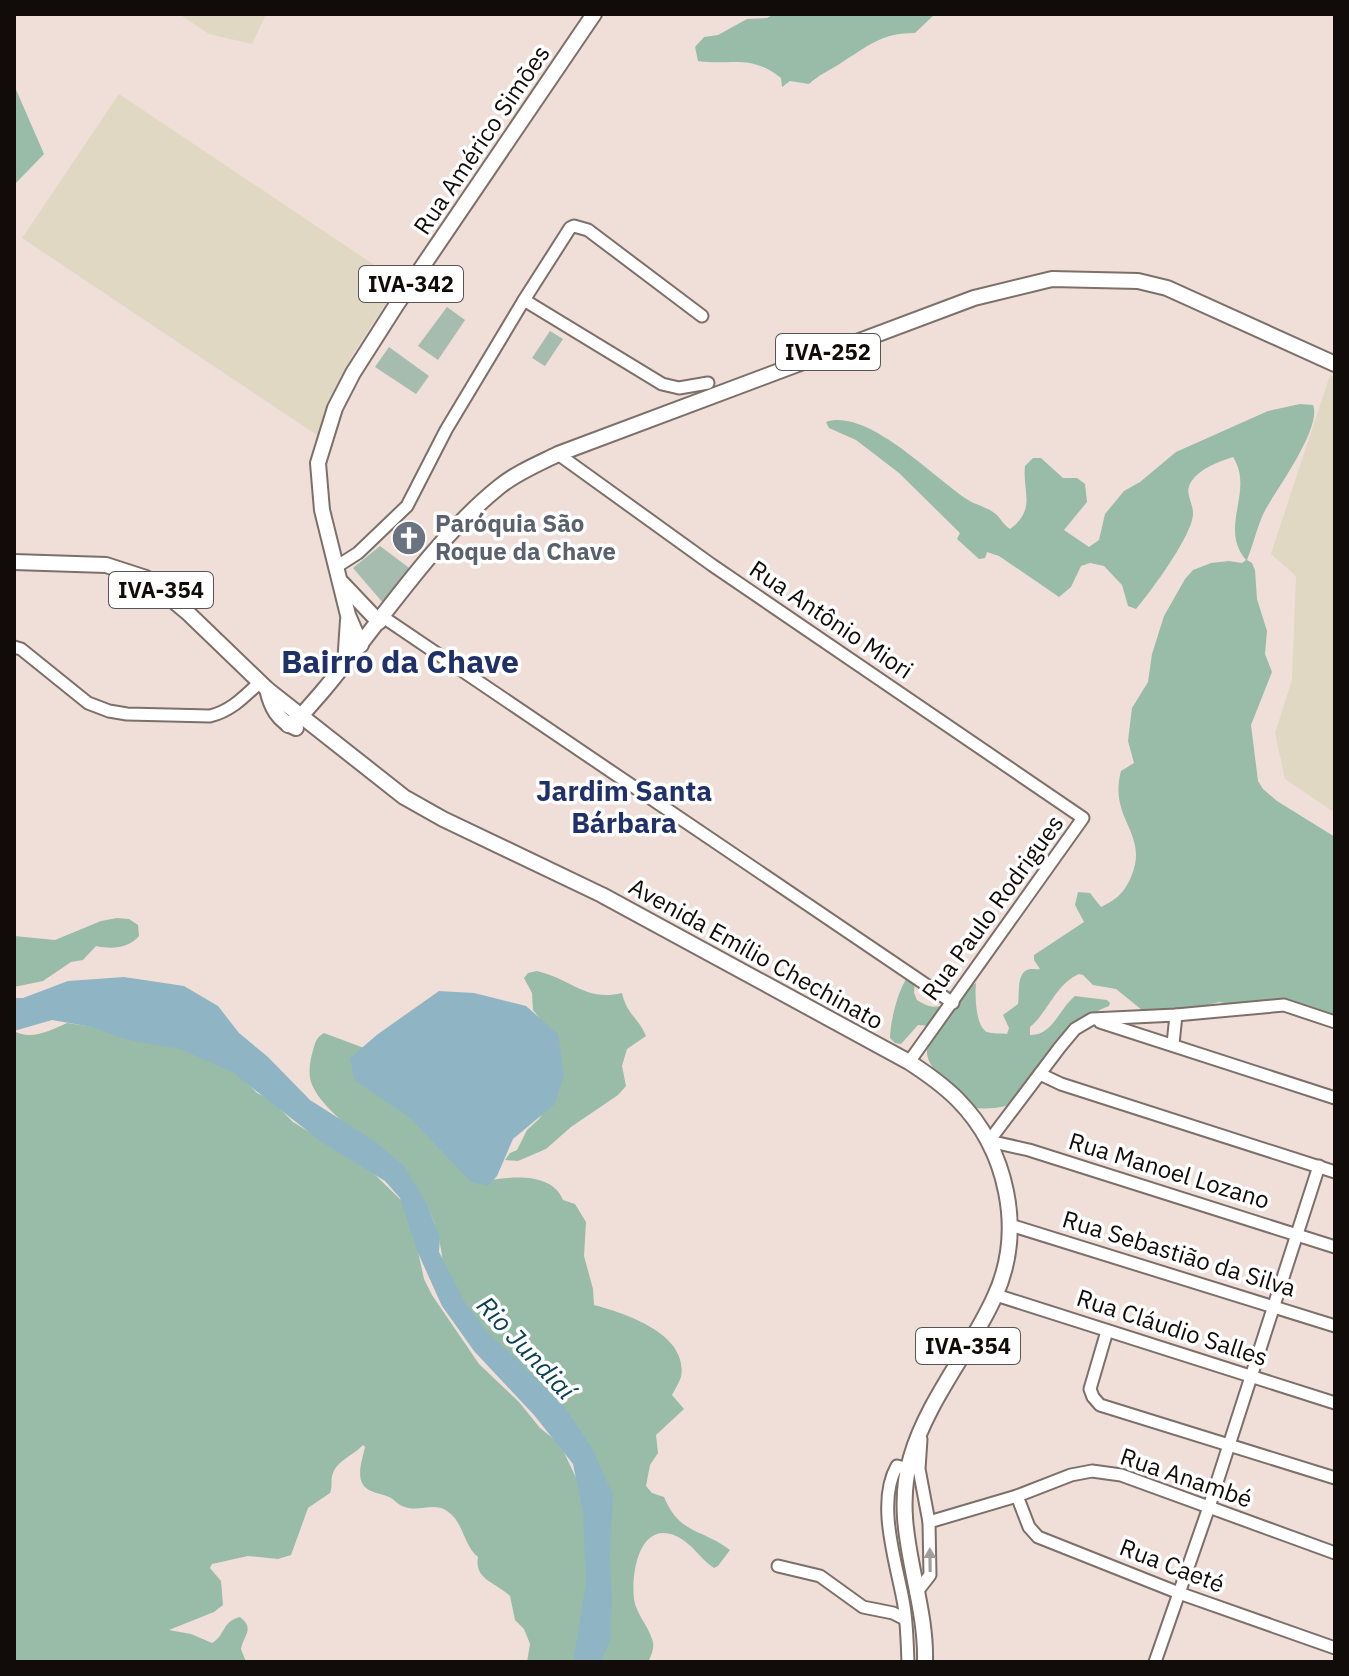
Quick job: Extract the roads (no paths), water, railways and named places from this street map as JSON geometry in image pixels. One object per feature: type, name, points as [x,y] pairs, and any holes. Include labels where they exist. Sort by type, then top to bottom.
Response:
[{"type":"main road","name":"Rua Américo Simões","points":[[361,645],[348,615],[323,521],[318,463],[335,408],[353,373],[397,304],[594,14]]},
{"type":"main road","name":"IVA-252","points":[[295,720],[345,665],[467,517],[500,486],[558,454],[974,298],[1052,279],[1138,281],[1167,288],[1335,364]]},
{"type":"main road","name":"IVA-354","points":[[17,563],[106,565],[146,578],[187,612],[264,686]]},
{"type":"main road","points":[[341,583],[381,620]]},
{"type":"main road","points":[[345,665],[348,615]]},
{"type":"main road","name":"Avenida Emílio Chechinato","points":[[264,686],[279,717],[295,720],[321,732],[404,797],[631,910],[909,1062],[937,1080],[959,1101],[989,1141],[1001,1170],[1007,1197],[1010,1225],[1006,1265],[996,1295],[922,1432],[909,1469],[905,1492],[905,1527],[925,1662]]},
{"type":"street","points":[[336,567],[358,553],[407,506],[446,430],[570,228],[574,226],[588,230],[702,316]]},
{"type":"street","points":[[524,300],[662,384],[679,388],[708,383]]},
{"type":"street","name":"Rua Antônio Miori","points":[[558,454],[712,565],[1083,818]]},
{"type":"street","points":[[381,620],[953,1003]]},
{"type":"street","points":[[14,647],[21,649],[88,703],[127,714],[210,716],[222,713],[264,686]]},
{"type":"street","name":"Rua Paulo Rodrigues","points":[[909,1062],[1083,818]]},
{"type":"street","points":[[989,1141],[1075,1029],[1092,1019],[1284,1005],[1335,1022]]},
{"type":"street","points":[[1173,1044],[1176,1015]]},
{"type":"street","points":[[1092,1019],[1335,1098]]},
{"type":"street","points":[[1040,1074],[1061,1084],[1335,1172]]},
{"type":"street","name":"Rua Manoel Lozano","points":[[989,1141],[1029,1150],[1335,1247]]},
{"type":"street","points":[[1155,1662],[1209,1507],[1319,1166]]},
{"type":"street","name":"Rua Sebastião da Silva","points":[[1010,1225],[1335,1326]]},
{"type":"street","name":"Rua Cláudio Salles","points":[[996,1295],[1335,1403]]},
{"type":"street","points":[[1107,1331],[1090,1389],[1100,1405],[1335,1478]]},
{"type":"street","points":[[916,1593],[930,1575],[929,1522],[919,1469],[922,1432]]},
{"type":"street","points":[[908,1662],[905,1619],[889,1525],[888,1493],[891,1475],[897,1466],[909,1469]]},
{"type":"street","name":"Rua Anambé","points":[[929,1522],[1017,1496],[1071,1475],[1092,1471],[1121,1475],[1335,1553]]},
{"type":"street","name":"Rua Caeté","points":[[1017,1496],[1029,1527],[1038,1537],[1179,1593],[1335,1648]]},
{"type":"street","points":[[778,1566],[820,1576],[863,1607],[893,1613],[905,1619]]},
{"type":"water","points":[[124,977],[184,986],[218,1006],[239,1033],[268,1057],[310,1100],[376,1142],[404,1166],[426,1202],[440,1237],[439,1252],[466,1304],[489,1334],[566,1409],[592,1448],[613,1495],[610,1640],[601,1662],[573,1662],[586,1582],[583,1513],[573,1464],[534,1415],[474,1351],[442,1306],[418,1253],[400,1198],[385,1181],[323,1143],[232,1072],[180,1049],[128,1040],[92,1027],[52,1020],[14,1031],[14,998],[23,998],[68,981]]},
{"type":"water","points":[[439,991],[474,993],[526,1006],[558,1034],[564,1075],[555,1104],[513,1139],[497,1176],[488,1186],[471,1182],[410,1118],[354,1080],[350,1058]]},
{"type":"place","name":"Paróquia São Roque da Chave","points":[[409,538]]},
{"type":"district","name":"Bairro da Chave","points":[[400,662]]},
{"type":"district","name":"Jardim Santa Bárbara","points":[[624,807]]},
{"type":"water label","name":"Rio Jundiaí","points":[[526,1348]]}]
